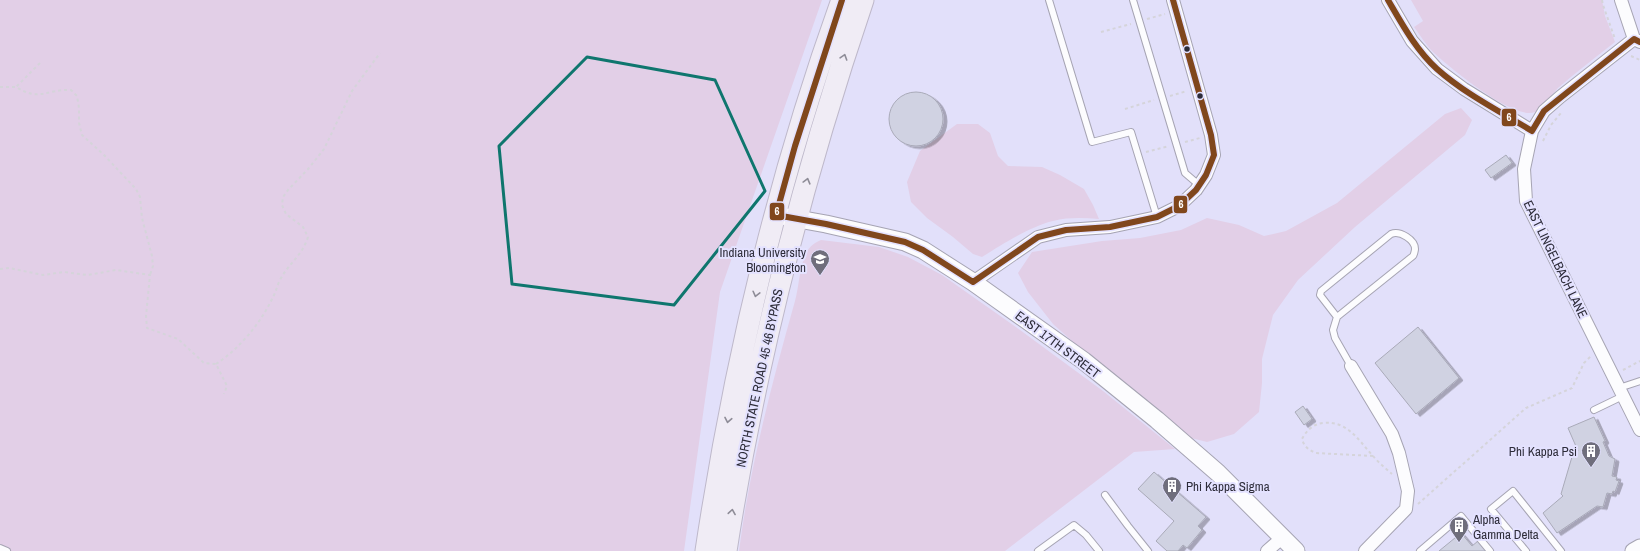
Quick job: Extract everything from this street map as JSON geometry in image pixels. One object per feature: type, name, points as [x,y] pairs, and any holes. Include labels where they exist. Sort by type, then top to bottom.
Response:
[{"type":"highway","points":[[786,217],[798,139],[842,0]]},
{"type":"highway","name":"NORTH STATE ROAD 45 46 BYPASS","points":[[706,551],[718,477],[738,372],[754,303],[825,119],[863,0]]},
{"type":"highway","name":"NORTH STATE ROAD 45 46 BYPASS","points":[[726,551],[753,399],[775,301],[786,217]]},
{"type":"main road","name":"EAST 17TH STREET","points":[[786,217],[905,242],[923,250],[973,282],[1084,361],[1157,420],[1218,473],[1296,551]]},
{"type":"street","points":[[973,282],[1038,237],[1066,230],[1110,227],[1157,216],[1179,206],[1199,185],[1206,175],[1214,154],[1211,135],[1173,0]]},
{"type":"street","points":[[1388,0],[1412,40],[1438,69],[1464,89],[1532,131]]},
{"type":"street","points":[[1621,0],[1637,40]]},
{"type":"street","name":"EAST LINGELBACH LANE","points":[[1637,40],[1626,55],[1560,97],[1544,111],[1532,131],[1524,170],[1526,201],[1640,430]]},
{"type":"street","points":[[1351,366],[1392,434],[1399,453],[1408,490],[1406,509],[1365,551]]},
{"type":"street","points":[[1267,551],[1283,538]]},
{"type":"street","points":[[1633,551],[1640,546]]},
{"type":"lane","points":[[1049,0],[1092,142],[1131,132],[1157,216]]},
{"type":"lane","points":[[1133,0],[1185,173],[1199,185]]},
{"type":"lane","points":[[1337,317],[1322,299],[1320,295],[1321,291],[1391,234],[1400,232],[1404,235],[1414,245],[1415,250],[1413,256],[1337,317],[1332,330],[1351,366]]},
{"type":"lane","points":[[1594,410],[1640,381]]},
{"type":"lane","points":[[1526,551],[1491,508],[1513,491],[1561,551]]},
{"type":"lane","points":[[1105,495],[1148,551]]},
{"type":"lane","points":[[1420,551],[1462,516],[1490,551]]},
{"type":"lane","points":[[1038,551],[1074,525],[1086,535],[1099,551]]},
{"type":"lane","points":[[0,548],[7,551]]},
{"type":"path","points":[[1602,0],[1614,38],[1626,55],[1640,60]]},
{"type":"path","points":[[0,87],[16,87],[24,92],[38,96],[60,89],[71,90],[77,96],[79,123],[82,135],[104,154],[136,189],[140,197],[142,218],[153,266],[150,275],[146,316],[147,328],[178,339],[204,363],[216,364],[237,346],[262,317],[274,297],[280,280],[305,248],[308,237],[303,228],[286,214],[282,205],[283,197],[324,149],[352,91],[380,53]]},
{"type":"path","points":[[16,87],[40,63]]},
{"type":"path","points":[[1541,145],[1551,125],[1565,108]]},
{"type":"path","points":[[0,269],[9,268],[43,275],[64,272],[87,275],[116,270],[150,275]]},
{"type":"path","points":[[1406,509],[1419,503],[1526,408],[1572,388],[1584,363],[1592,355],[1601,351]]},
{"type":"path","points":[[1620,363],[1623,370],[1640,361]]},
{"type":"path","points":[[216,364],[227,386],[224,394]]},
{"type":"path","points":[[1372,456],[1316,453],[1309,450],[1303,444],[1302,439],[1306,431],[1318,423],[1331,422],[1344,426],[1358,438],[1372,456],[1408,490]]},
{"type":"highlighted area","points":[[587,57],[715,80],[765,191],[674,305],[512,284],[499,146]]},
{"type":"shaded area","name":"Indiana University Bloomington","points":[[0,0],[1640,0],[1640,551],[0,551]]},
{"type":"shaded area","points":[[0,0],[822,0],[720,292],[684,551],[0,551]]},
{"type":"shaded area","points":[[1411,0],[1602,0],[1605,16],[1615,42],[1558,88],[1538,110],[1535,112],[1525,113],[1512,109],[1482,91],[1433,52],[1414,27],[1423,21]]},
{"type":"shaded area","points":[[1461,108],[1472,120],[1465,135],[1355,227],[1298,280],[1273,315],[1262,359],[1262,383],[1259,412],[1234,434],[1207,442],[1183,436],[1053,324],[1028,292],[1018,273],[1032,252],[1102,241],[1140,238],[1181,230],[1207,218],[1239,225],[1264,236],[1286,231],[1337,203],[1445,114]]},
{"type":"shaded area","points":[[957,124],[978,124],[990,133],[998,156],[1008,166],[1042,167],[1060,175],[1084,189],[1099,219],[1071,218],[1044,223],[1026,231],[982,257],[973,254],[927,218],[911,202],[907,182],[920,151]]},
{"type":"shaded area","points":[[821,240],[879,247],[908,257],[942,275],[1103,391],[1175,449],[1134,452],[1005,551],[739,551],[755,456],[796,296],[801,267],[809,248]]},
{"type":"building","points":[[916,92],[926,94],[935,100],[941,109],[943,119],[941,129],[935,138],[926,144],[916,146],[906,144],[897,138],[891,129],[889,119],[891,109],[897,100],[906,94]]},
{"type":"building","points":[[1506,155],[1512,163],[1491,178],[1485,170]]},
{"type":"building","points":[[1418,327],[1459,378],[1416,414],[1375,363]]},
{"type":"building","points":[[1303,406],[1312,419],[1304,425],[1295,412]]},
{"type":"building","name":"Phi Kappa Psi","points":[[1594,417],[1605,441],[1603,442],[1609,456],[1615,459],[1612,476],[1617,477],[1616,480],[1619,481],[1615,492],[1613,491],[1612,494],[1607,493],[1603,507],[1597,506],[1557,533],[1543,513],[1563,496],[1561,494],[1574,450],[1578,451],[1568,428]]},
{"type":"building","name":"Phi Kappa Sigma","points":[[1154,472],[1206,517],[1198,526],[1202,530],[1187,548],[1183,545],[1178,551],[1167,551],[1156,541],[1174,521],[1138,489]]},
{"type":"building","name":"Alpha Gamma Delta","points":[[1461,533],[1472,546],[1478,541],[1487,551],[1439,551]]},
{"type":"transit line","name":"6","points":[[842,0],[795,146],[776,215],[826,224],[905,242],[923,250],[973,282],[1038,237],[1066,230],[1110,227],[1157,217],[1179,206],[1196,190],[1206,175],[1214,155],[1211,135],[1173,0]]},
{"type":"transit line","name":"6","points":[[1388,0],[1404,27],[1429,62],[1459,87],[1532,131],[1544,111],[1634,39],[1640,42]]},
{"type":"place","name":"Indiana University Bloomington","points":[[820,276]]},
{"type":"place","name":"Phi Kappa Psi","points":[[1591,468]]},
{"type":"place","name":"Phi Kappa Sigma","points":[[1172,503]]},
{"type":"place","name":"Alpha Gamma Delta","points":[[1459,543]]}]
